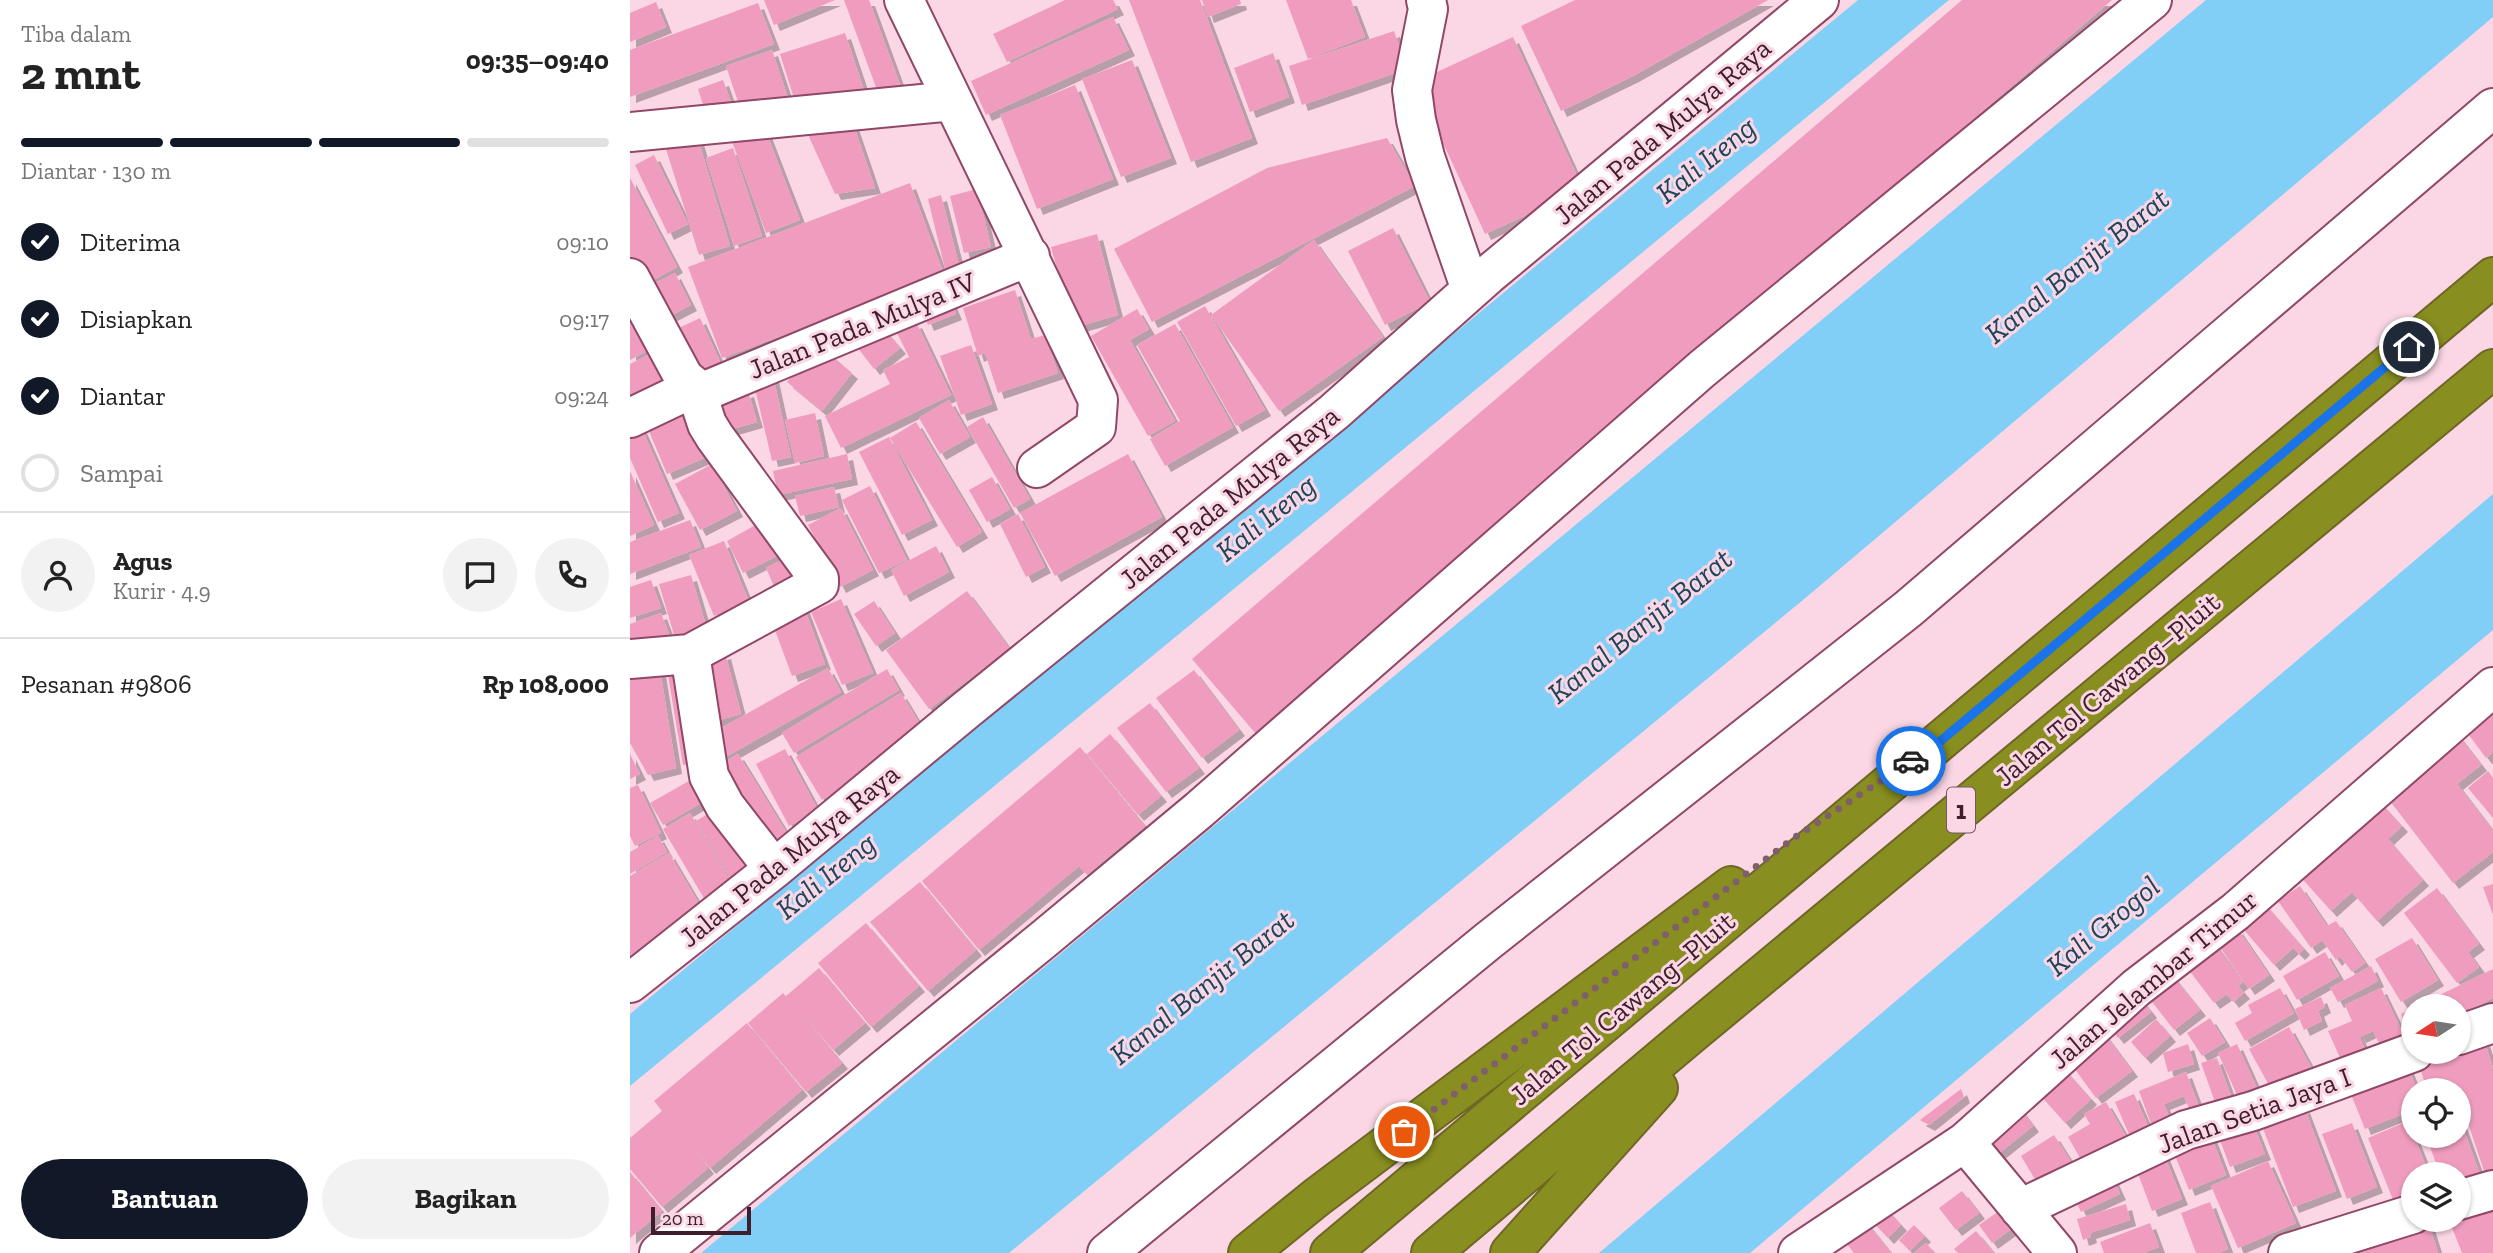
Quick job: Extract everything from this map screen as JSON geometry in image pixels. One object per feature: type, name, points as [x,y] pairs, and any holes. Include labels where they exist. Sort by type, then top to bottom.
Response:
[{"type":"highway","name":"Jalan Tol Cawang–Pluit","points":[[1330,1253],[2493,277]]},
{"type":"highway","name":"Jalan Tol Cawang–Pluit","points":[[1431,1253],[2493,369]]},
{"type":"highway","points":[[1248,1253],[1328,1188],[1794,838],[1937,744]]},
{"type":"highway","points":[[1510,1253],[1663,1082],[1691,1034]]},
{"type":"street","points":[[904,0],[1098,400],[1096,427],[1037,468]]},
{"type":"street","points":[[1426,0],[1428,9],[1412,90],[1416,120],[1425,157],[1471,290]]},
{"type":"street","name":"Jalan Pada Mulya Raya","points":[[630,984],[1334,412],[1471,290],[1819,0]]},
{"type":"street","points":[[659,1253],[1168,836],[1702,369],[2152,0]]},
{"type":"street","points":[[630,132],[953,101]]},
{"type":"street","points":[[1107,1253],[1488,941],[1908,609],[2493,108]]},
{"type":"street","name":"Jalan Pada Mulya IV","points":[[630,418],[695,387],[705,391],[1030,256]]},
{"type":"street","points":[[630,278],[684,378],[695,387],[707,424],[715,437],[820,581],[819,584],[690,654],[630,659]]},
{"type":"street","points":[[690,654],[709,776],[725,806],[774,869]]},
{"type":"street","name":"Jalan Jelambar Timur","points":[[1798,1253],[1965,1142],[2136,988],[2235,912],[2493,687]]},
{"type":"street","points":[[2471,1031],[2493,1023]]},
{"type":"street","name":"Jalan Setia Jaya I","points":[[2020,1209],[2186,1130],[2253,1111],[2401,1057]]},
{"type":"street","points":[[1965,1142],[2057,1253]]},
{"type":"street","points":[[2471,1196],[2493,1189]]},
{"type":"street","points":[[2288,1253],[2401,1218]]},
{"type":"water","name":"Kali Ireng","points":[[1858,0],[1949,0],[630,1086],[630,1014]]},
{"type":"water","name":"Kanal Banjir Barat","points":[[2206,0],[2493,0],[2493,17],[1803,600],[1009,1253],[701,1253]]},
{"type":"water","name":"Kali Grogol","points":[[2493,494],[2493,630],[1750,1253],[1599,1253]]},
{"type":"building","points":[[764,0],[835,0],[774,25]]},
{"type":"building","points":[[844,0],[869,0],[903,93],[881,101]]},
{"type":"building","points":[[1065,0],[1113,0],[1118,9],[1007,62],[993,34]]},
{"type":"building","points":[[1129,0],[1200,0],[1252,138],[1191,162]]},
{"type":"building","points":[[1202,0],[1240,0],[1241,4],[1208,17]]},
{"type":"building","points":[[1286,0],[1351,0],[1365,37],[1308,59]]},
{"type":"building","points":[[1575,0],[1768,0],[1633,76],[1561,111],[1521,26]]},
{"type":"building","points":[[1962,0],[2112,0],[1256,734],[1192,659]]},
{"type":"building","points":[[656,2],[666,27],[630,42],[630,13]]},
{"type":"building","points":[[758,3],[774,44],[630,97],[630,50]]},
{"type":"building","points":[[1113,17],[1129,50],[986,115],[971,81]]},
{"type":"building","points":[[1394,31],[1407,69],[1302,105],[1289,66]]},
{"type":"building","points":[[845,33],[864,90],[798,111],[780,54]]},
{"type":"building","points":[[1513,37],[1583,189],[1485,234],[1415,82]]},
{"type":"building","points":[[772,50],[788,98],[742,114],[726,66]]},
{"type":"building","points":[[1273,53],[1289,97],[1250,112],[1234,68]]},
{"type":"building","points":[[1132,60],[1171,158],[1121,177],[1082,79]]},
{"type":"building","points":[[723,80],[734,111],[708,120],[698,89]]},
{"type":"building","points":[[1075,85],[1113,179],[1037,209],[1000,115]]},
{"type":"building","points":[[850,115],[875,188],[835,194],[805,128]]},
{"type":"building","points":[[763,124],[800,220],[766,233],[730,136]]},
{"type":"building","points":[[1387,138],[1415,186],[1152,322],[1114,249],[1267,168]]},
{"type":"building","points":[[698,139],[730,246],[699,255],[666,149]]},
{"type":"building","points":[[733,148],[762,236],[734,246],[706,158]]},
{"type":"building","points":[[654,155],[688,224],[668,234],[635,165]]},
{"type":"building","points":[[630,178],[677,267],[644,285],[630,258]]},
{"type":"building","points":[[910,183],[944,275],[722,358],[688,267]]},
{"type":"building","points":[[977,189],[991,247],[964,253],[950,196]]},
{"type":"building","points":[[941,195],[959,265],[945,269],[928,199]]},
{"type":"building","points":[[1393,228],[1430,302],[1385,325],[1348,251]]},
{"type":"building","points":[[1097,234],[1118,315],[1073,328],[1051,247]]},
{"type":"building","points":[[1314,240],[1383,337],[1279,411],[1211,315]]},
{"type":"building","points":[[675,273],[691,305],[658,322],[642,290]]},
{"type":"building","points":[[1015,290],[1031,339],[1045,335],[1058,373],[998,393],[985,353],[978,356],[963,308]]},
{"type":"building","points":[[948,295],[956,314],[928,325],[920,306]]},
{"type":"building","points":[[1205,306],[1265,410],[1236,426],[1177,322]]},
{"type":"building","points":[[1137,309],[1149,329],[1130,340],[1175,421],[1148,436],[1091,336]]},
{"type":"building","points":[[700,318],[721,364],[690,379],[668,333]]},
{"type":"building","points":[[630,320],[647,351],[630,360]]},
{"type":"building","points":[[878,322],[900,348],[874,369],[847,334]]},
{"type":"building","points":[[916,322],[951,395],[841,448],[825,416],[890,384],[883,370],[909,357],[896,331]]},
{"type":"building","points":[[1175,324],[1233,427],[1165,466],[1150,439],[1180,421],[1137,345]]},
{"type":"building","points":[[818,344],[852,373],[822,411],[787,382]]},
{"type":"building","points":[[971,345],[992,404],[961,415],[940,356]]},
{"type":"building","points":[[650,354],[670,394],[630,415],[630,364]]},
{"type":"building","points":[[773,376],[791,457],[772,461],[753,380]]},
{"type":"building","points":[[748,391],[757,422],[715,434],[706,403]]},
{"type":"building","points":[[949,400],[970,437],[940,454],[919,418]]},
{"type":"building","points":[[687,406],[709,456],[667,474],[646,424]]},
{"type":"building","points":[[815,413],[824,456],[795,463],[785,420]]},
{"type":"building","points":[[983,417],[1030,499],[1014,508],[967,427]]},
{"type":"building","points":[[916,422],[982,532],[957,547],[890,438]]},
{"type":"building","points":[[640,425],[679,513],[658,522],[630,458],[630,430]]},
{"type":"building","points":[[889,437],[932,520],[902,535],[859,452]]},
{"type":"building","points":[[847,454],[852,479],[778,495],[773,471]]},
{"type":"building","points":[[1128,454],[1162,517],[1055,576],[1020,513]]},
{"type":"building","points":[[712,464],[737,511],[700,530],[675,484]]},
{"type":"building","points":[[630,471],[654,525],[630,536]]},
{"type":"building","points":[[992,477],[1010,509],[987,522],[969,490]]},
{"type":"building","points":[[870,486],[907,560],[879,573],[842,500]]},
{"type":"building","points":[[834,487],[839,507],[800,516],[795,496]]},
{"type":"building","points":[[841,508],[873,570],[840,587],[808,525]]},
{"type":"building","points":[[1018,514],[1045,567],[1026,577],[1000,524]]},
{"type":"building","points":[[770,517],[789,550],[743,573],[727,541]]},
{"type":"building","points":[[690,520],[701,547],[630,574],[630,542]]},
{"type":"building","points":[[724,541],[749,602],[714,616],[689,555]]},
{"type":"building","points":[[936,546],[949,572],[904,596],[891,570]]},
{"type":"building","points":[[796,553],[810,584],[779,598],[766,568]]},
{"type":"building","points":[[691,575],[709,636],[677,645],[659,584]]},
{"type":"building","points":[[651,580],[661,608],[630,618],[630,587]]},
{"type":"building","points":[[967,591],[1010,649],[929,709],[886,650]]},
{"type":"building","points":[[841,599],[873,673],[842,685],[811,612]]},
{"type":"building","points":[[874,601],[895,633],[876,646],[854,614]]},
{"type":"building","points":[[802,602],[825,664],[792,676],[769,614]]},
{"type":"building","points":[[661,613],[670,637],[630,652],[630,624]]},
{"type":"building","points":[[725,653],[741,714],[716,721],[700,660]]},
{"type":"building","points":[[687,660],[704,761],[683,765],[666,663]]},
{"type":"building","points":[[659,664],[676,768],[648,775],[630,743],[630,669]]},
{"type":"building","points":[[828,668],[841,692],[722,759],[709,735]]},
{"type":"building","points":[[887,669],[899,690],[794,753],[782,733]]},
{"type":"building","points":[[1194,670],[1239,730],[1202,758],[1156,698]]},
{"type":"building","points":[[901,693],[927,736],[822,800],[796,757]]},
{"type":"building","points":[[1150,703],[1199,768],[1166,792],[1117,728]]},
{"type":"building","points":[[2485,703],[2493,714],[2493,752],[2486,758],[2460,723]]},
{"type":"building","points":[[1110,734],[1161,796],[1138,815],[1087,754]]},
{"type":"building","points":[[2457,734],[2481,765],[2457,784],[2493,831],[2493,852],[2453,883],[2383,792]]},
{"type":"building","points":[[1080,747],[1145,826],[1087,875],[1079,866],[979,950],[922,881]]},
{"type":"building","points":[[785,749],[818,810],[789,826],[756,764]]},
{"type":"building","points":[[630,754],[640,774],[630,779]]},
{"type":"building","points":[[738,754],[788,835],[769,847],[719,765]]},
{"type":"building","points":[[2488,771],[2493,778],[2493,818],[2468,788]]},
{"type":"building","points":[[703,773],[715,795],[663,825],[650,803]]},
{"type":"building","points":[[638,785],[661,833],[635,846],[630,836],[630,788]]},
{"type":"building","points":[[2379,801],[2402,826],[2388,839],[2423,880],[2377,921],[2352,892],[2331,911],[2298,874]]},
{"type":"building","points":[[721,806],[758,867],[733,882],[696,821]]},
{"type":"building","points":[[690,813],[732,883],[705,900],[663,829]]},
{"type":"building","points":[[658,836],[667,852],[630,874],[630,852]]},
{"type":"building","points":[[669,853],[708,919],[630,965],[630,876]]},
{"type":"building","points":[[920,882],[976,950],[928,991],[870,922]]},
{"type":"building","points":[[2493,884],[2493,915],[2483,887]]},
{"type":"building","points":[[2300,886],[2327,926],[2336,921],[2365,963],[2352,972],[2340,956],[2336,960],[2322,940],[2311,948],[2278,901]]},
{"type":"building","points":[[2437,888],[2479,944],[2468,952],[2479,967],[2457,983],[2404,913]]},
{"type":"building","points":[[2263,902],[2304,949],[2299,954],[2293,948],[2274,965],[2239,924]]},
{"type":"building","points":[[866,923],[919,986],[871,1027],[818,963]]},
{"type":"building","points":[[2237,928],[2269,975],[2249,989],[2217,943]]},
{"type":"building","points":[[2412,938],[2438,980],[2414,994],[2401,994],[2401,1002],[2375,959]]},
{"type":"building","points":[[2211,939],[2243,982],[2238,986],[2244,993],[2233,1002],[2227,994],[2214,1003],[2182,961]]},
{"type":"building","points":[[2325,952],[2339,976],[2297,1000],[2283,976]]},
{"type":"building","points":[[2371,966],[2378,981],[2338,1002],[2330,988]]},
{"type":"building","points":[[819,968],[865,1023],[833,1050],[800,1012],[842,1063],[806,1092],[748,1023],[783,993],[786,996]]},
{"type":"building","points":[[2167,969],[2200,1010],[2174,1030],[2142,989]]},
{"type":"building","points":[[2493,969],[2493,998],[2471,1009],[2471,994],[2442,994]]},
{"type":"building","points":[[2280,988],[2294,1013],[2245,1041],[2235,1023],[2252,1013],[2248,1005]]},
{"type":"building","points":[[2381,988],[2401,1030],[2401,1045],[2384,1054],[2373,1031],[2360,1037],[2355,1026],[2369,1059],[2345,1069],[2328,1031],[2352,1021],[2345,1005]]},
{"type":"building","points":[[2136,993],[2151,1012],[2118,1038],[2103,1019]]},
{"type":"building","points":[[2321,997],[2325,1007],[2318,1011],[2322,1021],[2304,1030],[2295,1009]]},
{"type":"building","points":[[2210,1018],[2225,1042],[2202,1056],[2187,1033]]},
{"type":"building","points":[[2156,1019],[2170,1036],[2145,1058],[2131,1042]]},
{"type":"building","points":[[747,1023],[802,1090],[710,1168],[694,1150],[708,1168],[662,1207],[630,1169],[630,1138],[662,1111],[654,1101]]},
{"type":"building","points":[[2099,1027],[2132,1071],[2096,1098],[2063,1053]]},
{"type":"building","points":[[2289,1027],[2311,1067],[2271,1089],[2249,1049]]},
{"type":"building","points":[[2484,1040],[2493,1068],[2493,1174],[2486,1177],[2471,1132],[2471,1078],[2423,1078],[2419,1064],[2471,1064],[2471,1046]]},
{"type":"building","points":[[2188,1044],[2194,1064],[2168,1072],[2163,1053]]},
{"type":"building","points":[[2237,1044],[2260,1095],[2241,1104],[2218,1053]]},
{"type":"building","points":[[2217,1058],[2236,1110],[2220,1116],[2201,1063]]},
{"type":"building","points":[[2058,1062],[2091,1099],[2065,1123],[2032,1086]]},
{"type":"building","points":[[2408,1068],[2412,1078],[2401,1078],[2401,1115],[2365,1129],[2350,1092]]},
{"type":"building","points":[[2186,1072],[2201,1112],[2192,1116],[2184,1096],[2164,1104],[2169,1117],[2151,1124],[2139,1091]]},
{"type":"building","points":[[1961,1089],[1964,1097],[1929,1125],[1920,1120]]},
{"type":"building","points":[[2134,1094],[2154,1140],[2135,1148],[2115,1102]]},
{"type":"building","points":[[2015,1102],[2033,1126],[1998,1154],[1980,1130]]},
{"type":"building","points":[[2106,1102],[2131,1145],[2087,1170],[2068,1137],[2090,1124],[2084,1114]]},
{"type":"building","points":[[2304,1107],[2336,1191],[2293,1207],[2261,1123]]},
{"type":"building","points":[[2251,1119],[2265,1154],[2230,1167],[2217,1132]]},
{"type":"building","points":[[2352,1123],[2377,1187],[2347,1199],[2322,1134]]},
{"type":"building","points":[[2401,1124],[2401,1148],[2419,1148],[2424,1162],[2401,1162],[2401,1199],[2394,1202],[2368,1138]]},
{"type":"building","points":[[2210,1133],[2226,1175],[2189,1190],[2172,1148]]},
{"type":"building","points":[[2054,1135],[2073,1165],[2039,1186],[2021,1156]]},
{"type":"building","points":[[2430,1148],[2470,1148],[2481,1178],[2471,1182],[2471,1162],[2436,1162]]},
{"type":"building","points":[[2163,1152],[2182,1199],[2152,1211],[2134,1163]]},
{"type":"building","points":[[2268,1161],[2296,1223],[2238,1248],[2211,1186]]},
{"type":"building","points":[[2109,1170],[2120,1194],[2081,1212],[2070,1189]]},
{"type":"building","points":[[630,1172],[662,1211],[630,1238]]},
{"type":"building","points":[[1962,1191],[1979,1213],[1956,1230],[1939,1208]]},
{"type":"building","points":[[2493,1197],[2493,1253],[2462,1253],[2454,1232],[2471,1232],[2471,1205]]},
{"type":"building","points":[[2210,1202],[2228,1249],[2218,1253],[2196,1253],[2181,1213]]},
{"type":"building","points":[[2126,1204],[2130,1220],[2090,1233],[2091,1237],[2083,1240],[2077,1219]]},
{"type":"building","points":[[1884,1206],[1901,1225],[1888,1238],[1870,1219]]},
{"type":"building","points":[[2002,1209],[2014,1227],[1992,1243],[1979,1225]]},
{"type":"building","points":[[1862,1217],[1891,1253],[1854,1253],[1840,1235]]},
{"type":"building","points":[[2150,1223],[2159,1247],[2143,1253],[2104,1253],[2100,1242]]},
{"type":"building","points":[[1914,1225],[1925,1236],[1910,1251],[1899,1240]]},
{"type":"building","points":[[1976,1231],[1994,1253],[1958,1253],[1954,1249]]},
{"type":"building","points":[[2401,1232],[2431,1232],[2438,1253],[2348,1253]]},
{"type":"building","points":[[1926,1243],[1935,1253],[1914,1253]]},
{"type":"way so far","points":[[1404,1132],[1794,838],[1911,761]]},
{"type":"route","points":[[1911,761],[1937,744],[2409,347]]}]
